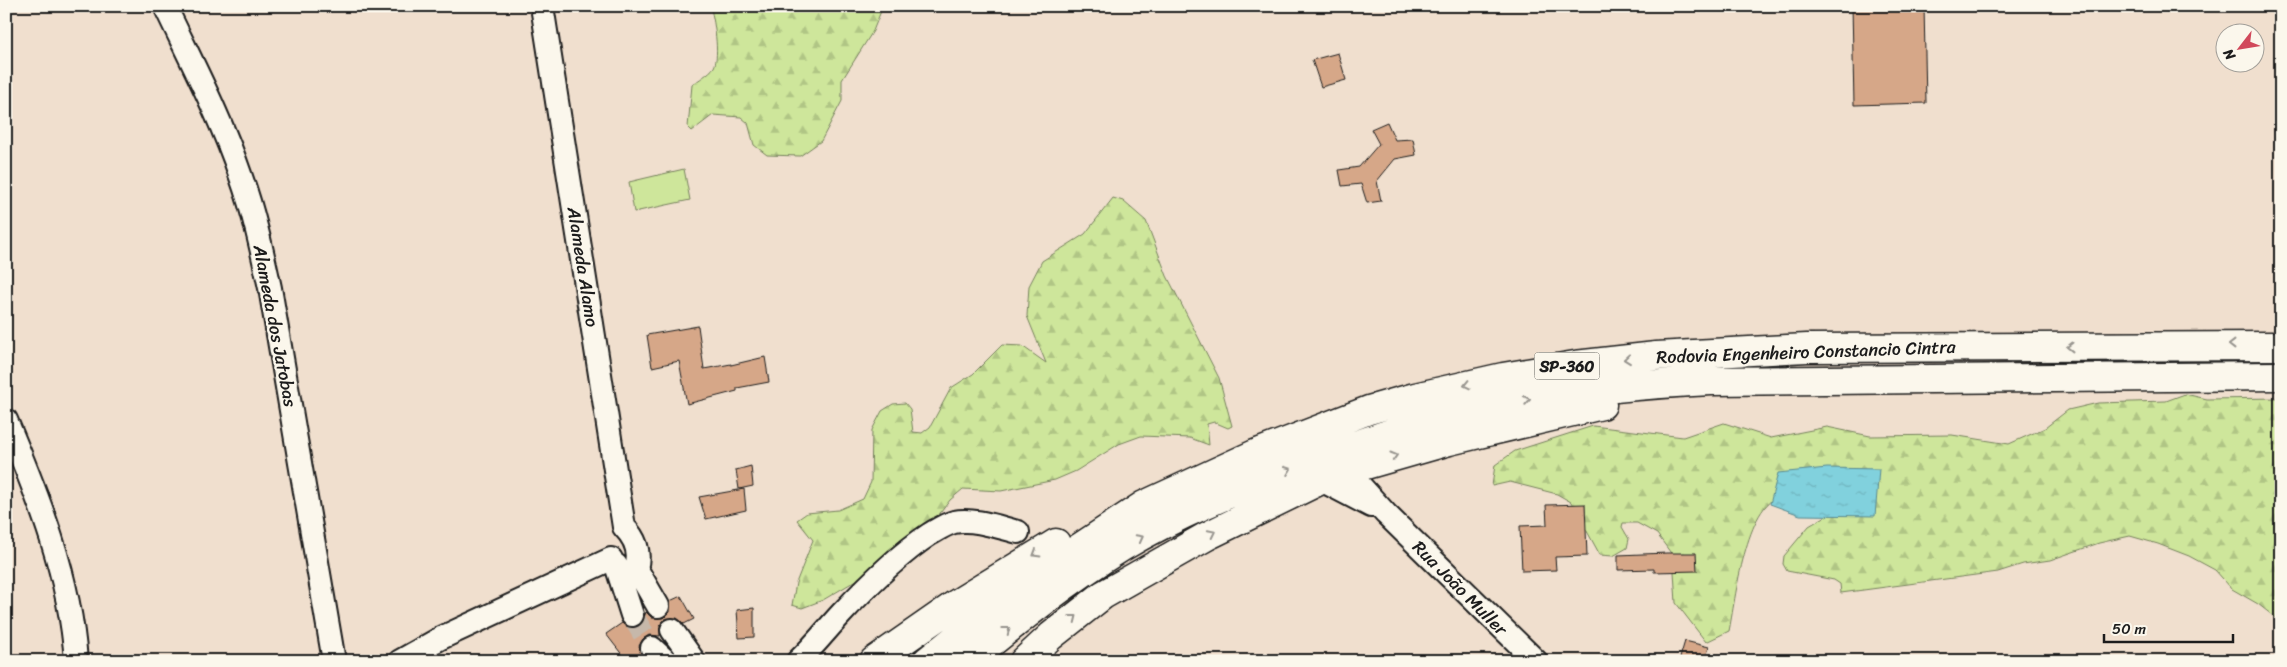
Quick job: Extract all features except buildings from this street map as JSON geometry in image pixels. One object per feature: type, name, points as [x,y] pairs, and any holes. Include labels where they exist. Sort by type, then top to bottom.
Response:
[{"type":"highway","name":"Rodovia Engenheiro Constancio Cintra","points":[[927,661],[1020,587],[1144,505],[1255,454],[1369,410],[1415,397],[1503,377],[1575,364],[1656,356],[1807,348],[2281,346]]},
{"type":"highway","name":"Rodovia Engenheiro Constancio Cintra","points":[[969,661],[1064,585],[1122,547],[1193,510],[1254,483],[1340,450],[1408,427],[1477,409],[1598,390],[1711,381],[2281,376]]},
{"type":"highway","points":[[1024,661],[1051,636],[1103,595],[1206,536],[1321,480],[1355,468],[1485,432],[1586,408],[1683,391],[1711,381]]},
{"type":"highway","points":[[874,661],[956,604],[1043,550],[1070,536],[1144,505]]},
{"type":"street","name":"Alameda dos Jatobas","points":[[165,6],[224,132],[242,179],[256,228],[270,288],[334,661]]},
{"type":"street","name":"Alameda Alamo","points":[[542,6],[624,527],[613,537],[610,546],[621,564],[632,615]]},
{"type":"street","points":[[6,420],[52,538],[65,585],[76,661]]},
{"type":"street","points":[[1355,468],[1356,481],[1386,514]]},
{"type":"street","points":[[1321,480],[1386,514]]},
{"type":"street","name":"Rua João Muller","points":[[1386,514],[1536,661]]},
{"type":"street","points":[[798,661],[879,576],[915,544],[939,529],[952,522],[966,521],[1018,532]]},
{"type":"street","points":[[400,661],[441,638],[621,564],[658,606]]},
{"type":"street","points":[[672,630],[694,661]]},
{"type":"green space","points":[[710,6],[883,6],[873,31],[842,80],[842,101],[821,141],[800,156],[767,155],[754,145],[748,123],[741,117],[713,115],[692,131],[688,127],[692,85],[712,70],[716,62],[716,36]]},
{"type":"green space","points":[[684,169],[690,200],[634,212],[629,182]]},
{"type":"green space","points":[[1113,198],[1123,201],[1146,221],[1167,276],[1219,378],[1232,426],[1228,428],[1214,422],[1207,424],[1209,445],[1190,438],[1141,436],[1119,444],[1076,471],[1055,480],[1001,491],[963,489],[950,500],[926,532],[899,555],[823,600],[802,608],[792,605],[796,583],[813,540],[797,520],[807,513],[838,510],[863,499],[871,482],[872,430],[882,411],[893,404],[905,403],[910,409],[913,432],[922,433],[930,427],[951,388],[973,374],[1002,345],[1022,346],[1046,363],[1027,316],[1029,286],[1042,261],[1085,234]]},
{"type":"green space","points":[[2185,394],[2207,399],[2281,398],[2281,622],[2258,604],[2232,589],[2215,570],[2189,556],[2130,536],[2099,543],[2050,560],[2023,564],[1998,572],[1841,593],[1840,584],[1834,580],[1787,571],[1783,564],[1784,556],[1809,526],[1855,499],[1782,496],[1770,502],[1759,515],[1751,533],[1744,554],[1729,631],[1706,642],[1676,603],[1673,556],[1657,534],[1637,523],[1623,523],[1622,527],[1629,539],[1627,548],[1613,556],[1600,555],[1571,502],[1557,494],[1510,482],[1492,486],[1495,465],[1515,451],[1593,426],[1683,437],[1724,423],[1771,438],[1827,427],[1870,436],[1952,435],[2009,444],[2045,428],[2068,410],[2098,403],[2166,401]]},
{"type":"water","points":[[1827,468],[1879,469],[1875,516],[1800,515],[1770,504],[1778,473]]},
{"type":"tunnel","points":[[632,615],[652,648]]}]
